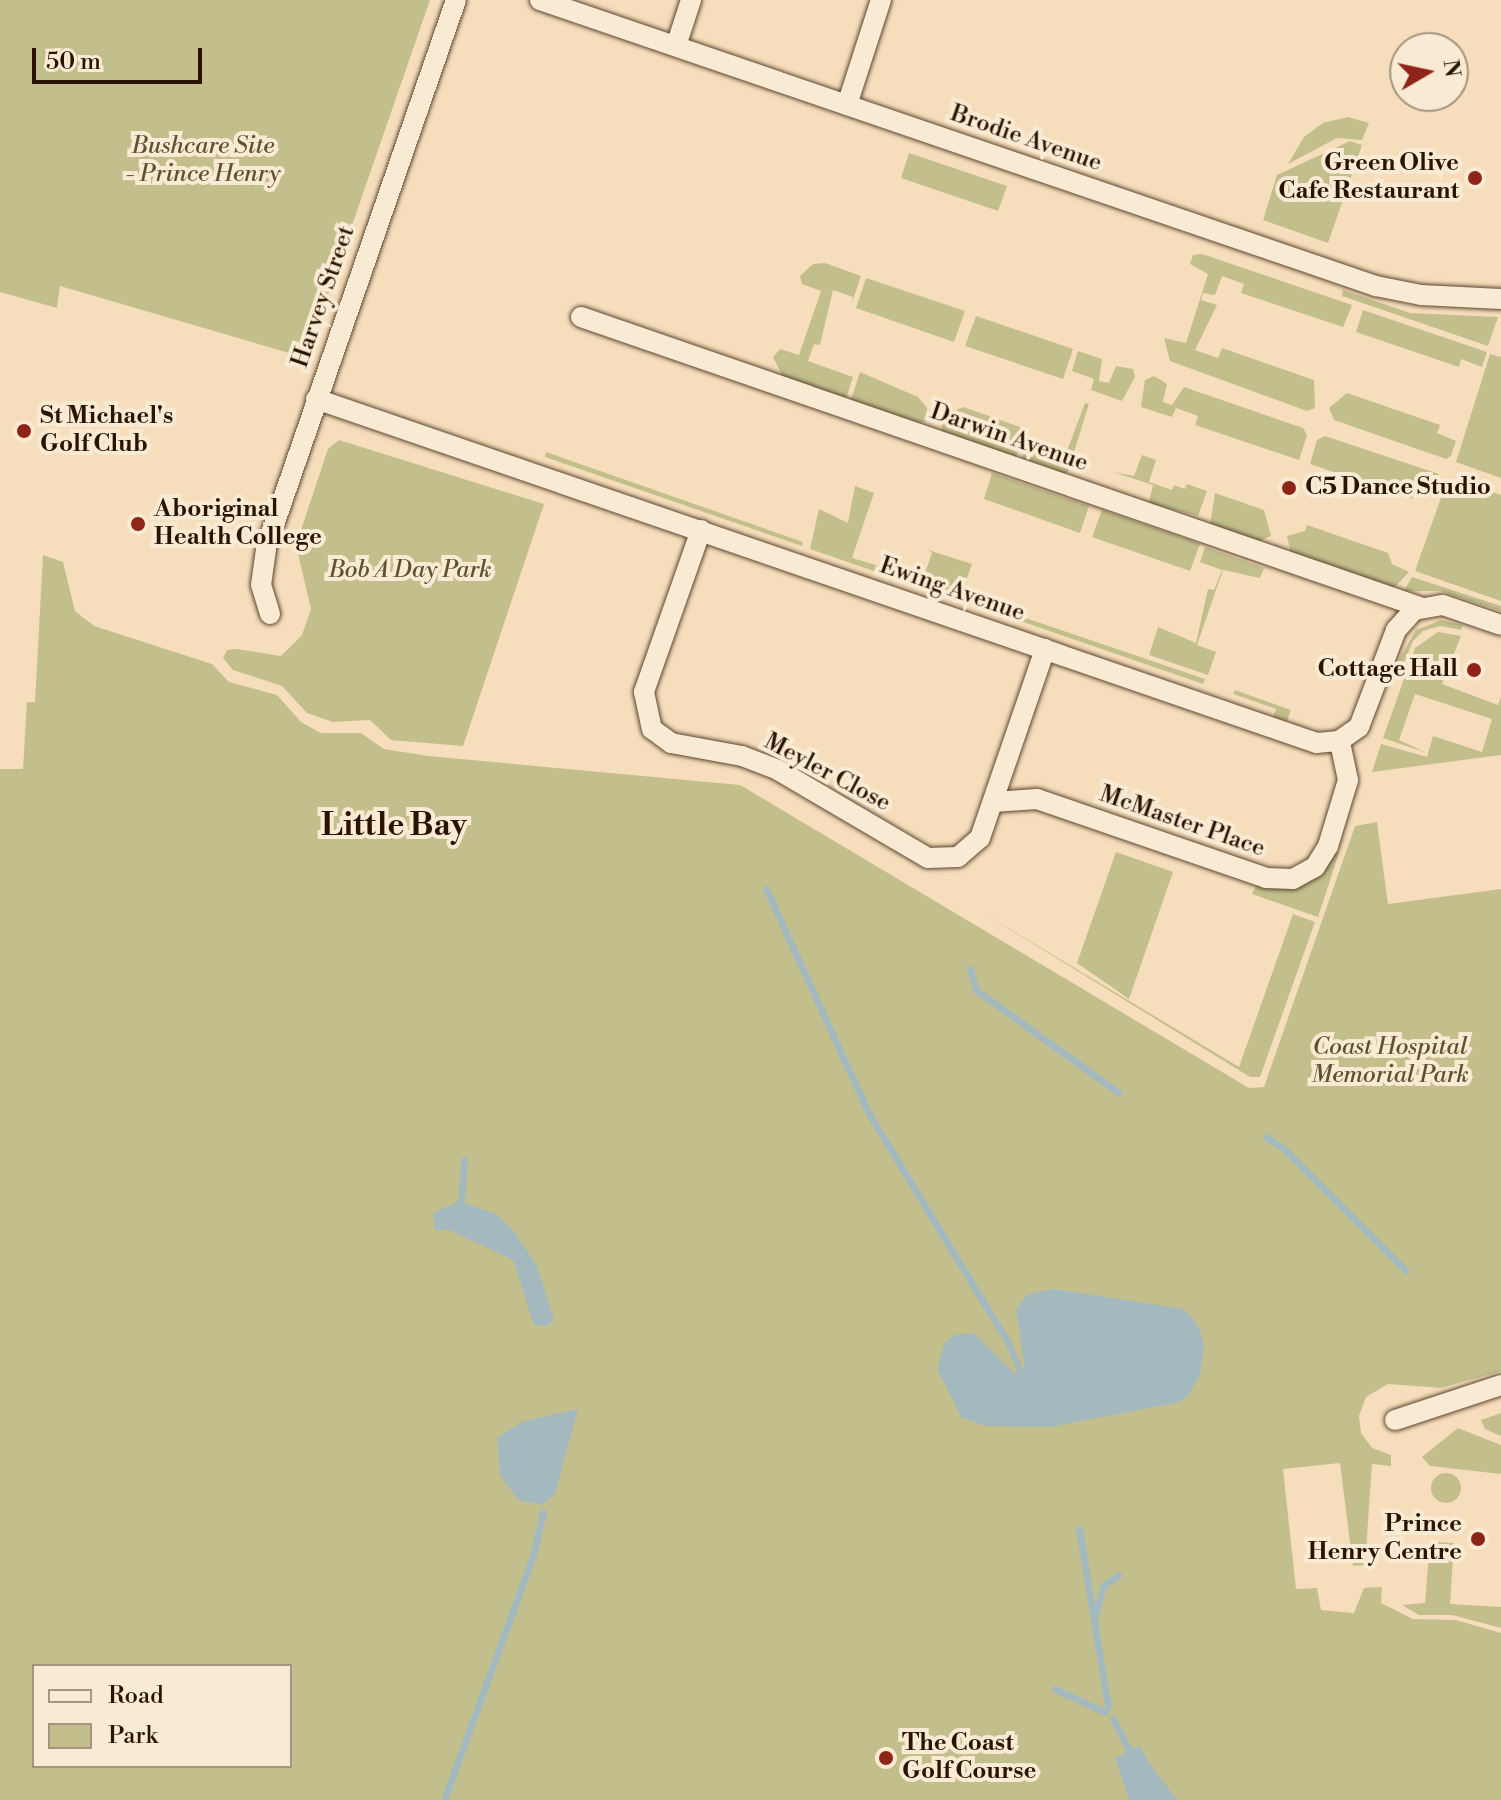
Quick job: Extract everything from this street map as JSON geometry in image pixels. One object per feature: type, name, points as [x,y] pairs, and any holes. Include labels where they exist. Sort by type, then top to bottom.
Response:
[{"type":"street","name":"Harvey Street","points":[[270,614],[261,585],[264,554],[456,0]]},
{"type":"street","name":"Brodie Avenue","points":[[540,0],[1376,286],[1421,295],[1501,299]]},
{"type":"street","points":[[676,46],[691,0]]},
{"type":"street","points":[[847,105],[881,0]]},
{"type":"street","name":"Darwin Avenue","points":[[581,317],[1420,607]]},
{"type":"street","name":"Ewing Avenue","points":[[316,399],[1309,742],[1340,741]]},
{"type":"street","name":"Meyler Close","points":[[701,530],[644,692],[646,715],[658,736],[778,770],[928,858],[952,858],[974,846],[993,802],[1045,649]]},
{"type":"street","points":[[1340,741],[1364,720],[1396,630],[1420,607],[1443,605],[1501,625]]},
{"type":"street","name":"McMaster Place","points":[[993,802],[1037,799],[1266,878],[1293,879],[1313,869],[1328,846],[1348,780],[1340,741]]},
{"type":"street","points":[[1395,1420],[1501,1385]]},
{"type":"green space","name":"Bushcare Site - Prince Henry","points":[[0,0],[430,0],[306,358],[60,286],[57,308],[0,292]]},
{"type":"green space","points":[[1348,117],[1369,123],[1362,140],[1337,138],[1288,164],[1304,137],[1323,123]]},
{"type":"green space","points":[[1350,141],[1362,145],[1328,243],[1263,220],[1277,175]]},
{"type":"green space","points":[[909,153],[1007,186],[998,211],[901,178]]},
{"type":"green space","points":[[1202,254],[1352,305],[1343,327],[1241,293],[1244,284],[1222,276],[1215,295],[1203,293],[1201,300],[1217,305],[1195,350],[1218,358],[1222,348],[1314,380],[1315,408],[1307,411],[1170,361],[1164,338],[1186,343],[1208,274],[1190,264],[1193,255]]},
{"type":"green space","points":[[825,263],[861,276],[851,306],[853,297],[833,290],[820,345],[814,344],[808,361],[853,377],[846,399],[783,377],[773,357],[780,349],[799,355],[821,291],[802,284],[800,276],[813,264]]},
{"type":"green space","points":[[866,278],[965,311],[954,342],[856,308]]},
{"type":"green space","points":[[1343,290],[1410,313],[1498,317],[1488,346],[1342,296]]},
{"type":"green space","points":[[1363,310],[1487,352],[1482,367],[1461,359],[1459,367],[1356,332]]},
{"type":"green space","points":[[976,316],[1073,349],[1063,379],[965,346]]},
{"type":"green space","points":[[1078,351],[1102,359],[1099,381],[1109,383],[1116,366],[1133,369],[1135,377],[1122,401],[1091,390],[1094,379],[1072,371]]},
{"type":"green space","points":[[1490,354],[1501,357],[1501,478],[1456,462]]},
{"type":"green space","points":[[860,372],[918,397],[927,408],[926,421],[918,424],[851,400]]},
{"type":"green space","points":[[1154,376],[1167,384],[1163,402],[1172,405],[1184,387],[1303,428],[1307,435],[1299,460],[1195,425],[1198,416],[1176,408],[1172,417],[1141,407],[1145,380]]},
{"type":"green space","points":[[1347,393],[1440,425],[1437,433],[1456,441],[1451,456],[1446,459],[1334,420],[1329,408]]},
{"type":"green space","points":[[1085,403],[1089,404],[1067,474],[1022,458],[1030,436],[1067,451]]},
{"type":"green space","points":[[963,407],[1026,429],[1016,457],[942,432],[941,417]]},
{"type":"green space","points":[[1325,436],[1439,474],[1436,498],[1415,491],[1412,499],[1310,464],[1317,440]]},
{"type":"green space","name":"Bob A Day Park","points":[[339,440],[544,504],[463,746],[391,740],[370,720],[333,722],[307,713],[282,686],[233,670],[223,658],[227,650],[236,649],[281,656],[302,635],[311,609],[296,545],[328,449]]},
{"type":"green space","points":[[546,452],[803,542],[802,546],[545,457]]},
{"type":"green space","points":[[1142,455],[1156,460],[1149,482],[1172,490],[1174,485],[1185,489],[1187,484],[1207,491],[1198,516],[1149,503],[1153,485],[1113,472],[1134,476]]},
{"type":"green space","points":[[992,473],[1089,506],[1080,533],[984,499]]},
{"type":"green space","points":[[1452,479],[1501,495],[1501,601],[1415,571],[1447,481]]},
{"type":"green space","points":[[855,486],[874,493],[852,558],[923,579],[932,553],[928,550],[972,564],[962,591],[950,586],[946,596],[810,549],[819,509],[848,523]]},
{"type":"green space","points":[[1215,493],[1264,510],[1271,536],[1259,541],[1210,525]]},
{"type":"green space","points":[[1102,510],[1200,544],[1190,571],[1092,537]]},
{"type":"green space","points":[[1307,525],[1388,553],[1392,564],[1409,572],[1394,588],[1291,553],[1287,536],[1305,531]]},
{"type":"green space","points":[[1205,547],[1264,568],[1260,578],[1223,570],[1197,645],[1216,652],[1208,675],[1149,655],[1158,627],[1196,643],[1208,589],[1214,590],[1222,570],[1200,562]]},
{"type":"green space","name":"Coast Hospital Memorial Park","points":[[43,555],[63,562],[75,611],[94,626],[212,664],[229,682],[277,695],[301,722],[321,733],[361,733],[384,749],[428,756],[740,785],[1249,1088],[1264,1087],[1355,826],[1377,822],[1388,904],[1501,889],[1501,1371],[1441,1388],[1388,1384],[1366,1397],[1359,1416],[1361,1433],[1372,1448],[1391,1455],[1391,1466],[1372,1464],[1365,1565],[1353,1566],[1340,1463],[1283,1469],[1296,1589],[1317,1588],[1321,1610],[1354,1613],[1364,1588],[1382,1587],[1381,1603],[1413,1619],[1456,1620],[1501,1633],[1501,1800],[0,1800],[0,769],[23,769],[27,702],[35,702]]},
{"type":"green space","points":[[1412,577],[1501,606],[1501,611],[1440,591],[1404,591]]},
{"type":"green space","points":[[955,594],[1205,679],[1203,684],[954,598]]},
{"type":"green space","points":[[1441,620],[1463,625],[1461,630],[1440,626],[1423,631],[1413,641],[1403,665],[1397,663],[1416,630]]},
{"type":"green space","points":[[1438,632],[1461,636],[1442,684],[1498,705],[1501,698],[1501,755],[1372,772],[1381,744],[1427,757],[1433,736],[1482,752],[1492,719],[1415,694],[1399,740],[1427,753],[1383,738],[1415,648]]},
{"type":"green space","points":[[1235,690],[1291,710],[1287,721],[1273,717],[1276,709],[1233,694]]},
{"type":"green space","points":[[1332,851],[1339,853],[1318,917],[1252,894],[1257,884],[1282,889],[1307,883]]},
{"type":"green space","points":[[1116,852],[1173,872],[1129,999],[1077,963]]},
{"type":"green space","points":[[975,908],[1239,1067],[1293,914],[1315,922],[1260,1077],[1250,1077]]},
{"type":"green space","points":[[1501,1413],[1501,1436],[1485,1429],[1481,1420]]},
{"type":"green space","points":[[1458,1428],[1501,1445],[1501,1474],[1430,1466],[1422,1457]]},
{"type":"green space","points":[[1446,1473],[1457,1477],[1461,1488],[1457,1499],[1446,1503],[1435,1499],[1431,1488],[1435,1477]]},
{"type":"green space","points":[[1430,1542],[1454,1543],[1450,1604],[1501,1607],[1501,1628],[1452,1615],[1419,1615],[1402,1605],[1425,1603]]},
{"type":"shaded area","points":[[459,1201],[496,1214],[513,1230],[537,1266],[554,1319],[548,1326],[534,1325],[513,1260],[447,1229],[435,1231],[433,1213]]},
{"type":"shaded area","points":[[1053,1289],[1184,1309],[1199,1327],[1204,1345],[1200,1376],[1188,1395],[1180,1402],[1050,1427],[985,1426],[961,1417],[937,1369],[944,1344],[954,1335],[974,1333],[1014,1373],[1025,1370],[1016,1309],[1028,1294]]},
{"type":"shaded area","points":[[578,1409],[555,1494],[543,1505],[518,1500],[500,1475],[497,1437],[524,1421]]},
{"type":"shaded area","points":[[1140,1745],[1177,1800],[1129,1800],[1115,1758]]},
{"type":"waterway","points":[[766,889],[869,1114],[1008,1343],[1024,1379]]},
{"type":"waterway","points":[[970,969],[976,990],[1119,1093]]},
{"type":"waterway","points":[[1266,1137],[1283,1148],[1405,1270]]},
{"type":"waterway","points":[[461,1201],[464,1160]]},
{"type":"waterway","points":[[444,1800],[533,1556],[543,1512]]},
{"type":"waterway","points":[[1079,1529],[1108,1706]]},
{"type":"waterway","points":[[1096,1614],[1103,1586],[1119,1575]]},
{"type":"waterway","points":[[1055,1689],[1105,1712]]},
{"type":"waterway","points":[[1113,1719],[1129,1750]]},
{"type":"place","name":"Green Olive Cafe Restaurant","points":[[1475,178]]},
{"type":"place","name":"St Michael's Golf Club","points":[[24,431]]},
{"type":"place","name":"C5 Dance Studio","points":[[1289,488]]},
{"type":"place","name":"Aboriginal Health College","points":[[138,524]]},
{"type":"place","name":"Cottage Hall","points":[[1474,670]]},
{"type":"place","name":"Prince Henry Centre","points":[[1478,1539]]},
{"type":"place","name":"The Coast Golf Course","points":[[886,1758]]},
{"type":"district","name":"Little Bay","points":[[394,825]]}]
